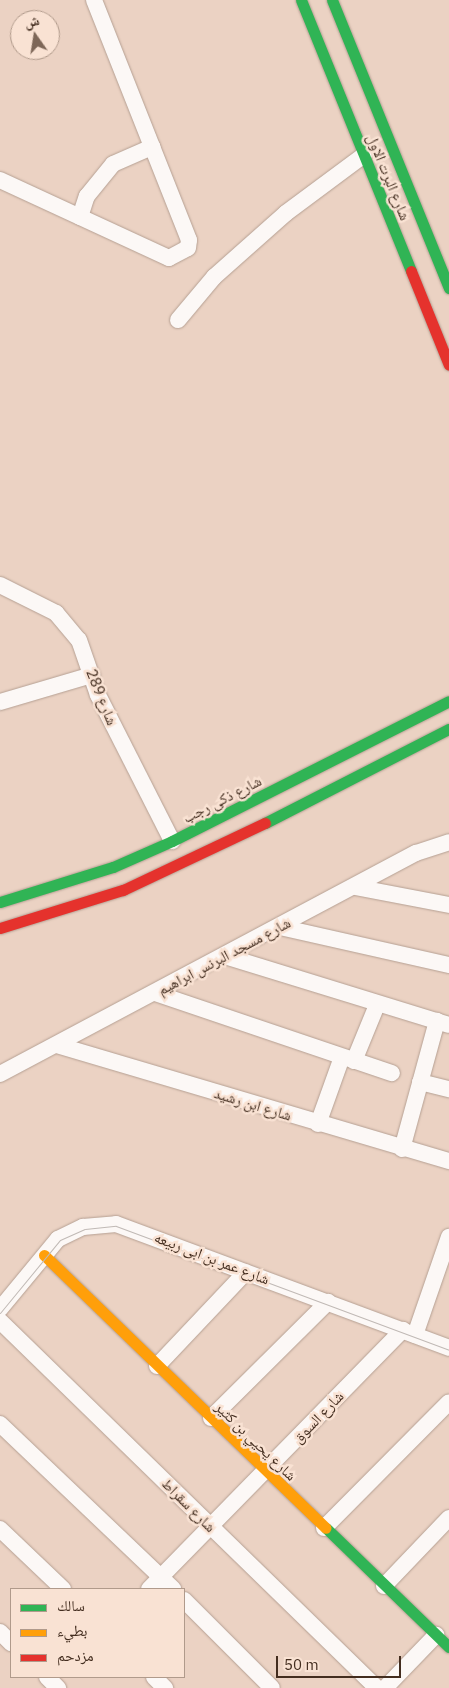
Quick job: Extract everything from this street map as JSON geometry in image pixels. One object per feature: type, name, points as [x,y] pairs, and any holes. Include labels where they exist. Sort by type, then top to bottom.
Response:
[{"type":"main road","name":"شارع البرت الاول","points":[[301,0],[449,364]]},
{"type":"main road","name":"شارع البرت الاول","points":[[332,0],[449,288]]},
{"type":"main road","points":[[393,226],[420,216]]},
{"type":"main road","name":"شارع ذكى رجب","points":[[0,902],[114,867],[172,841],[449,701]]},
{"type":"main road","points":[[0,928],[123,890],[183,865],[449,729]]},
{"type":"main road","name":"شارع يحيي بن كثير","points":[[44,1255],[265,1471],[449,1647]]},
{"type":"street","points":[[0,180],[168,258],[183,254],[189,240],[94,0]]},
{"type":"street","points":[[80,217],[87,196],[104,174],[132,154],[152,147]]},
{"type":"street","points":[[178,320],[214,276],[271,226],[364,155]]},
{"type":"street","name":"شارع 289","points":[[0,585],[41,603],[62,619],[79,640],[92,675],[172,841]]},
{"type":"street","points":[[0,702],[92,675]]},
{"type":"street","name":"شارع مسجد البرنس ابراهيم","points":[[0,1074],[280,927],[416,853],[449,842]]},
{"type":"street","points":[[355,887],[449,905]]},
{"type":"street","points":[[280,927],[449,965]]},
{"type":"street","points":[[225,956],[376,1005],[443,1023],[420,1082],[402,1149]]},
{"type":"street","points":[[155,993],[392,1073]]},
{"type":"street","points":[[318,1124],[348,1059],[376,1005]]},
{"type":"street","name":"شارع ابن رشيد","points":[[57,1045],[402,1149],[449,1161]]},
{"type":"street","points":[[420,1082],[449,1089]]},
{"type":"street","name":"شارع عمر بن ابى ربيعه","points":[[0,1309],[58,1239],[79,1228],[116,1224],[449,1348]]},
{"type":"street","points":[[409,1333],[448,1246]]},
{"type":"street","points":[[157,1366],[246,1272]]},
{"type":"street","points":[[211,1418],[328,1302]]},
{"type":"street","name":"شارع سقراط","points":[[0,1322],[377,1688]]},
{"type":"street","name":"شارع السوق","points":[[150,1588],[265,1471],[409,1333]]},
{"type":"street","points":[[324,1528],[449,1402]]},
{"type":"street","points":[[0,1424],[172,1588]]},
{"type":"street","points":[[384,1586],[449,1518]]},
{"type":"street","points":[[0,1529],[62,1588]]},
{"type":"street","points":[[185,1601],[272,1688]]},
{"type":"street","points":[[0,1632],[10,1642]]},
{"type":"street","points":[[386,1688],[436,1635]]},
{"type":"street","points":[[155,1678],[165,1688]]},
{"type":"tram line","points":[[0,1313],[60,1240],[85,1229],[116,1226],[449,1350]]},
{"type":"traffic: fast","points":[[301,0],[411,271]]},
{"type":"traffic: fast","points":[[332,0],[449,288]]},
{"type":"traffic: fast","points":[[0,902],[113,867],[172,841],[449,701]]},
{"type":"traffic: fast","points":[[265,823],[449,729]]},
{"type":"traffic: fast","points":[[326,1528],[449,1647]]},
{"type":"traffic: slow","points":[[44,1255],[326,1528]]},
{"type":"traffic: jam","points":[[411,271],[449,365]]},
{"type":"traffic: jam","points":[[0,928],[123,890],[265,823]]}]
